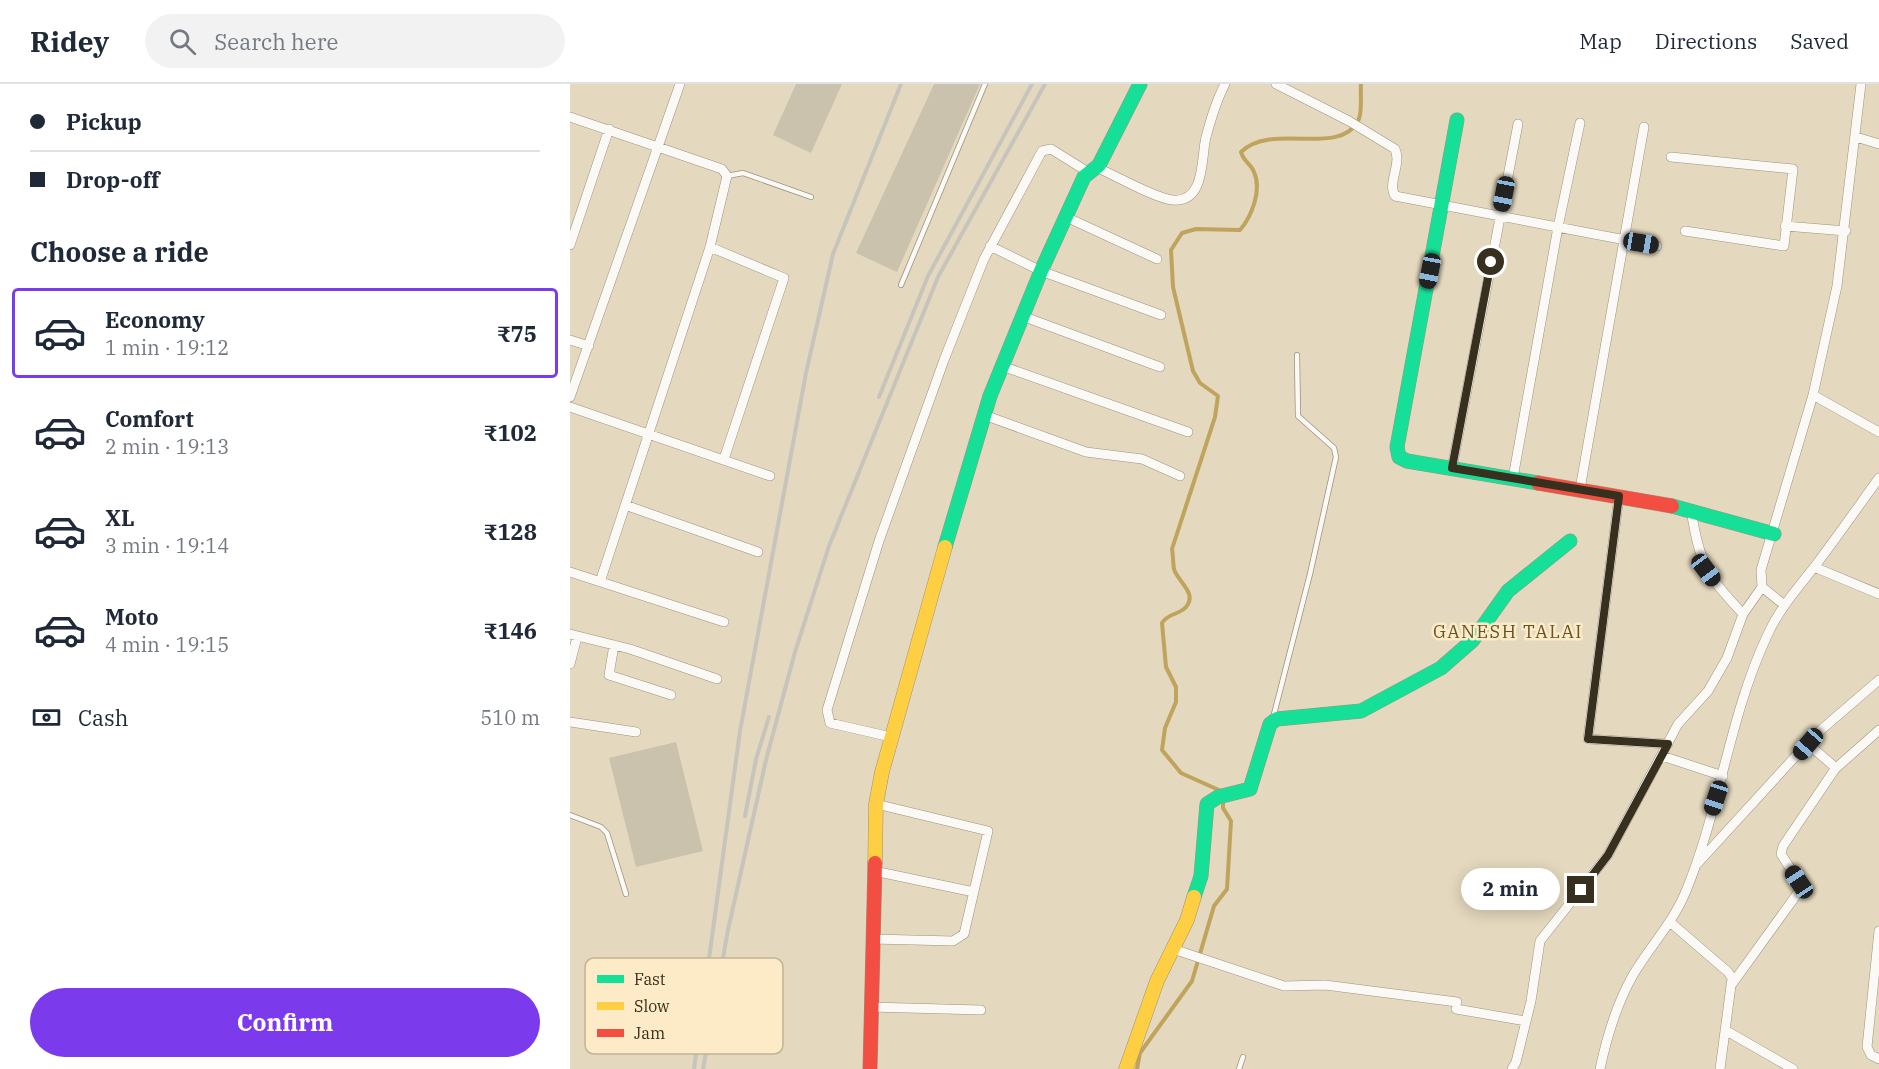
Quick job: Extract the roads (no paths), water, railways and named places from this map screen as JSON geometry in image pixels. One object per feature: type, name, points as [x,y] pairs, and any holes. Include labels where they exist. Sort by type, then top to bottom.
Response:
[{"type":"street","points":[[570,397],[680,84]]},
{"type":"street","points":[[870,1069],[876,804],[891,737],[984,415],[1002,366],[1066,217],[1140,84]]},
{"type":"street","points":[[891,737],[830,723],[827,710],[879,541],[914,438],[990,246],[1042,151],[1051,149],[1092,170],[1171,200],[1185,198],[1194,190],[1203,171],[1206,137],[1225,84]]},
{"type":"street","points":[[1276,84],[1349,121],[1397,152],[1393,194],[1500,217],[1657,246]]},
{"type":"street","points":[[1512,1069],[1516,1062],[1526,1021],[1540,941],[1608,855],[1678,724],[1708,691],[1727,658],[1743,614],[1762,587],[1761,570],[1774,534],[1813,395],[1837,286],[1846,231],[1861,84]]},
{"type":"street","points":[[570,117],[722,169],[728,176],[710,247],[600,582]]},
{"type":"street","points":[[1457,120],[1397,447],[1399,457],[1407,461],[1580,489],[1690,510],[1774,534]]},
{"type":"street","points":[[1512,478],[1558,227],[1580,123]]},
{"type":"street","points":[[1452,468],[1518,124]]},
{"type":"street","points":[[1580,489],[1644,127]]},
{"type":"street","points":[[570,246],[609,129]]},
{"type":"street","points":[[1856,137],[1879,144]]},
{"type":"street","points":[[1671,157],[1793,169],[1784,246],[1685,231]]},
{"type":"street","points":[[1066,217],[1157,259]]},
{"type":"street","points":[[1785,226],[1846,231]]},
{"type":"street","points":[[990,246],[1041,271],[1161,315]]},
{"type":"street","points":[[710,247],[784,278],[724,459]]},
{"type":"street","points":[[1022,316],[1160,367]]},
{"type":"street","points":[[570,340],[589,346]]},
{"type":"street","points":[[1002,366],[1188,432]]},
{"type":"street","points":[[1813,395],[1879,432]]},
{"type":"street","points":[[570,406],[770,476]]},
{"type":"street","points":[[984,415],[1086,452],[1142,459],[1180,476]]},
{"type":"street","points":[[1600,1069],[1615,1012],[1632,976],[1670,922],[1685,894],[1723,776],[1747,684],[1783,604],[1814,567],[1879,478]]},
{"type":"street","points":[[1619,496],[1588,739],[1668,744]]},
{"type":"street","points":[[625,505],[758,552]]},
{"type":"street","points":[[1690,510],[1697,549],[1706,570],[1743,614]]},
{"type":"street","points":[[1126,1069],[1157,981],[1187,920],[1201,876],[1207,804],[1218,797],[1244,792],[1251,786],[1273,721],[1361,711],[1441,668],[1459,655],[1473,640],[1508,591],[1570,542]]},
{"type":"street","points":[[1814,567],[1879,594]]},
{"type":"street","points":[[570,572],[724,622]]},
{"type":"street","points":[[1762,587],[1783,604]]},
{"type":"street","points":[[570,664],[574,635],[614,645],[717,679]]},
{"type":"street","points":[[614,645],[609,675],[671,695]]},
{"type":"street","points":[[1695,866],[1808,744],[1879,680]]},
{"type":"street","points":[[570,722],[636,732]]},
{"type":"street","points":[[1732,984],[1800,890],[1799,882],[1783,858],[1781,849],[1836,768],[1879,730]]},
{"type":"street","points":[[1808,744],[1836,768]]},
{"type":"street","points":[[1662,756],[1723,776]]},
{"type":"street","points":[[872,939],[958,939],[964,934],[988,831],[876,804]]},
{"type":"street","points":[[874,871],[974,892]]},
{"type":"street","points":[[1670,922],[1728,972],[1732,984],[1720,1069]]},
{"type":"street","points":[[1879,931],[1867,1047],[1871,1055],[1879,1059]]},
{"type":"street","points":[[1173,949],[1284,986],[1325,985],[1457,1006],[1526,1021]]},
{"type":"street","points":[[870,1007],[981,1010]]},
{"type":"street","points":[[1725,1030],[1793,1069]]},
{"type":"lane","points":[[901,285],[985,84]]},
{"type":"lane","points":[[728,176],[743,172],[811,197]]},
{"type":"lane","points":[[1273,721],[1273,711],[1310,574],[1336,457],[1334,448],[1298,416],[1297,355]]},
{"type":"lane","points":[[570,815],[601,827],[607,833],[626,894]]},
{"type":"lane","points":[[1239,1069],[1243,1057]]},
{"type":"waterway","points":[[1221,791],[1181,773],[1162,750],[1165,728],[1176,702],[1176,687],[1166,667],[1162,623],[1167,617],[1186,607],[1190,597],[1174,569],[1172,549],[1215,417],[1218,396],[1200,383],[1193,371],[1173,287],[1171,250],[1182,233],[1196,229],[1240,230],[1252,210],[1257,187],[1254,172],[1241,152],[1254,144],[1269,140],[1321,139],[1336,137],[1349,131],[1360,118],[1361,84]]},
{"type":"waterway","points":[[1137,1069],[1140,1053],[1192,981],[1214,906],[1227,889],[1231,821],[1223,808],[1223,800]]},
{"type":"railway","points":[[709,958],[740,731],[806,373],[833,254],[901,84]]},
{"type":"railway","points":[[879,397],[928,276],[1032,84]]},
{"type":"railway","points":[[723,958],[766,760],[795,652],[829,546],[938,277],[1045,84]]},
{"type":"railway","points":[[745,816],[756,759],[769,717]]},
{"type":"railway","points":[[694,1069],[696,1054]]},
{"type":"railway","points":[[703,1069],[706,1054]]},
{"type":"district","name":"GANESH TALAI","points":[[1508,632]]}]
